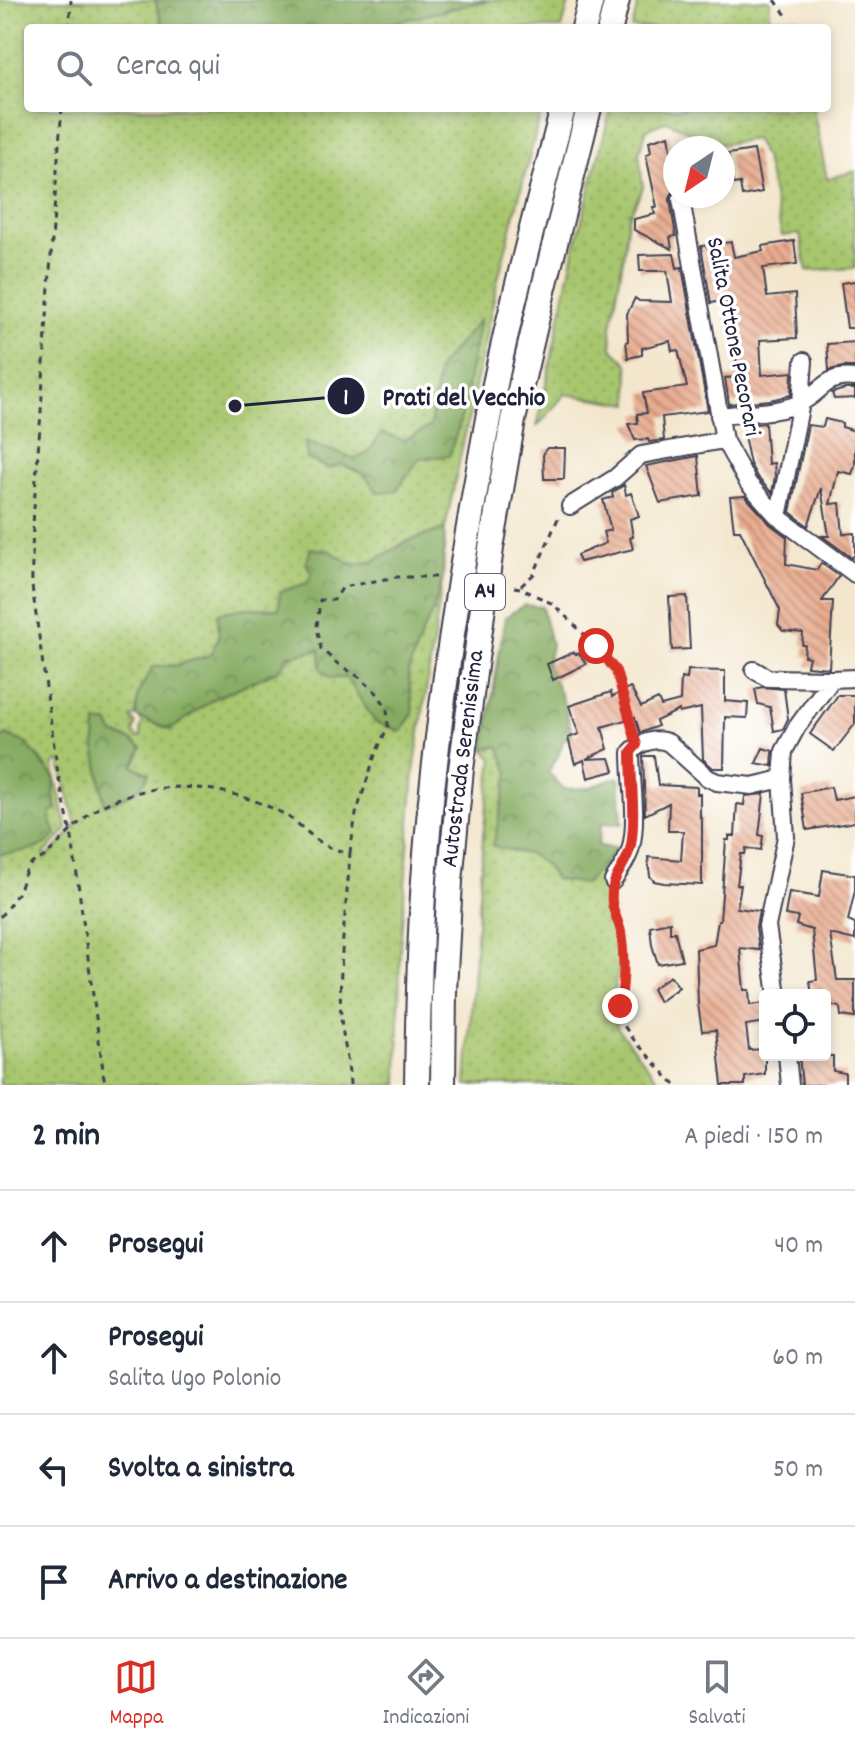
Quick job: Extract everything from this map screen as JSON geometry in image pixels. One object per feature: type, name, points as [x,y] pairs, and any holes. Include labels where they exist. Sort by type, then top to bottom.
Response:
[{"type":"highway","points":[[585,24],[591,0]]},
{"type":"highway","points":[[611,24],[617,0]]},
{"type":"highway","name":"Autostrada Serenissima","points":[[417,1085],[424,878],[435,766],[454,630],[489,417],[562,112]]},
{"type":"highway","name":"Autostrada Serenissima","points":[[443,1085],[444,990],[451,867],[491,548],[513,420],[588,112]]},
{"type":"street","name":"Salita Ottone Pecorari","points":[[683,208],[724,440],[748,483],[778,517],[855,574]]},
{"type":"street","points":[[778,517],[801,403],[804,361]]},
{"type":"street","points":[[719,416],[781,409],[801,403],[835,378],[855,378]]},
{"type":"street","points":[[570,506],[615,478],[641,455],[724,440]]},
{"type":"street","points":[[754,670],[768,678],[855,678]]},
{"type":"street","points":[[776,989],[767,926],[786,837],[782,779],[784,751],[797,727],[832,679]]},
{"type":"street","points":[[613,881],[631,847],[631,752],[637,745],[662,740],[669,743],[708,778],[717,782],[752,786],[782,779]]},
{"type":"street","points":[[788,1061],[790,1085]]},
{"type":"path","points":[[69,24],[71,0]]},
{"type":"path","points":[[775,0],[786,15]]},
{"type":"path","points":[[62,112],[50,246],[32,586],[58,774],[71,829],[105,1085]]},
{"type":"path","points":[[520,588],[534,574],[559,516],[570,506]]},
{"type":"path","points":[[350,1085],[341,988],[350,852],[356,814],[388,726],[387,708],[376,692],[321,649],[317,626],[320,600],[334,600],[343,587],[396,577],[443,577]]},
{"type":"path","points":[[514,587],[553,604],[596,646],[616,671],[637,745]]},
{"type":"path","points":[[0,917],[18,892],[29,865],[45,856],[71,829],[105,805],[130,794],[171,786],[214,790],[248,798],[279,811],[335,851],[350,852]]},
{"type":"path","points":[[613,881],[612,903],[621,931],[624,962],[620,1006],[622,1023],[675,1085]]},
{"type":"green space","points":[[0,0],[155,0],[162,24],[24,24],[24,112],[541,112],[497,283],[445,529],[406,542],[372,562],[352,564],[330,551],[307,583],[281,592],[279,609],[245,608],[219,637],[211,655],[177,665],[153,667],[138,693],[136,716],[131,718],[136,724],[133,732],[137,738],[141,737],[143,724],[138,717],[170,730],[215,698],[277,671],[290,656],[321,649],[330,678],[347,678],[375,722],[401,731],[413,713],[408,672],[443,577],[414,772],[400,948],[398,1085],[0,1085],[0,854],[38,848],[56,834],[50,819],[51,813],[57,809],[47,767],[26,743],[0,740]],"holes":[[[96,723],[128,739],[133,766],[105,804],[95,747]],[[59,761],[76,824],[47,857],[44,854],[67,829],[54,764]]]},
{"type":"green space","points":[[155,0],[490,0],[386,24],[162,24]]},
{"type":"green space","points":[[490,0],[570,0],[563,24],[386,24]]},
{"type":"green space","points":[[639,0],[770,0],[770,19],[796,18],[797,24],[633,24]]},
{"type":"green space","points":[[610,112],[814,112],[827,179],[855,171],[855,268],[807,271],[800,234],[782,236],[765,159],[754,139],[735,142],[735,136],[698,136],[667,121],[647,129],[639,152],[643,188],[628,218],[611,327],[612,348],[628,364],[630,404],[565,394],[537,427],[574,251]]},
{"type":"green space","points":[[480,319],[462,415],[449,456],[420,458],[396,491],[377,492],[365,475],[341,464],[329,469],[307,459],[305,442],[356,459],[368,453],[381,433],[404,440],[430,427],[439,367]]},
{"type":"green space","points":[[445,529],[443,577],[408,672],[413,713],[401,731],[375,722],[347,678],[330,678],[321,669],[320,649],[290,656],[277,671],[215,698],[170,730],[136,716],[138,693],[153,667],[177,665],[210,655],[219,637],[218,613],[245,608],[279,609],[280,592],[307,583],[312,574],[306,563],[311,548],[330,551],[352,564],[372,562],[406,542]]},
{"type":"green space","points":[[524,605],[542,607],[551,644],[547,664],[562,698],[573,736],[564,739],[548,772],[564,789],[588,788],[619,777],[622,824],[602,823],[598,846],[617,848],[585,884],[555,879],[535,857],[493,846],[509,773],[499,746],[484,749],[505,617]]},
{"type":"green space","points":[[96,723],[108,723],[114,734],[142,748],[133,766],[149,773],[137,790],[105,805],[95,747]]},
{"type":"green space","points":[[6,735],[26,743],[55,778],[57,809],[51,813],[50,819],[56,834],[38,847],[0,854],[0,740]]},
{"type":"green space","points":[[499,746],[509,773],[512,851],[537,858],[555,879],[585,884],[617,848],[604,890],[619,966],[612,1004],[617,1027],[660,1082],[656,1085],[466,1085],[483,835],[493,759],[484,749]]},
{"type":"building","points":[[663,137],[663,208],[671,208],[676,236],[670,237],[672,249],[634,230],[634,219],[655,214],[653,207],[657,207],[646,155],[651,152],[649,141]]},
{"type":"building","points":[[754,150],[762,192],[742,196],[740,183],[735,184],[735,153]]},
{"type":"building","points":[[794,241],[797,264],[763,268],[767,297],[795,294],[797,338],[760,340],[762,375],[792,372],[791,395],[729,404],[725,378],[738,377],[733,324],[726,322],[727,300],[711,303],[701,246],[731,242],[734,257],[763,251],[762,246]]},
{"type":"building","points":[[674,254],[677,268],[682,267],[708,411],[662,417],[664,440],[635,440],[628,424],[638,423],[637,414],[647,413],[643,393],[687,387],[678,350],[672,351],[670,341],[642,348],[642,355],[628,358],[626,342],[627,314],[635,298],[639,301],[672,302],[667,271],[640,271],[639,255]]},
{"type":"building","points":[[855,281],[855,328],[847,328],[841,283]]},
{"type":"building","points":[[855,342],[855,367],[829,370],[827,344]]},
{"type":"building","points":[[855,389],[855,398],[834,399],[832,393]]},
{"type":"building","points":[[825,419],[842,423],[842,427],[855,431],[852,474],[838,471],[830,504],[840,503],[843,534],[855,533],[855,554],[852,558],[822,536],[829,536],[821,488],[808,526],[790,512],[808,425],[823,427]]},
{"type":"building","points":[[765,423],[768,464],[774,463],[772,493],[750,464],[744,436],[744,425]]},
{"type":"building","points":[[547,448],[565,448],[564,479],[544,479],[543,453]]},
{"type":"building","points":[[698,456],[702,496],[660,503],[646,466]]},
{"type":"building","points":[[624,485],[626,495],[631,493],[639,516],[630,519],[633,549],[580,562],[577,555],[606,543],[603,532],[611,530],[603,500],[613,497],[612,493]]},
{"type":"building","points":[[745,496],[770,524],[787,537],[786,564],[817,570],[821,563],[839,576],[822,601],[833,601],[829,668],[807,666],[809,657],[804,656],[803,633],[783,631],[778,625],[780,610],[740,530],[734,530],[730,497]]},
{"type":"building","points":[[687,596],[690,649],[672,650],[669,597]]},
{"type":"building","points":[[574,652],[579,653],[586,664],[553,680],[547,664]]},
{"type":"building","points":[[688,670],[725,671],[725,701],[748,703],[747,718],[725,717],[724,768],[713,768],[703,759],[701,708],[679,713],[679,710],[656,721],[658,726],[640,733],[635,717],[602,727],[608,749],[586,759],[610,758],[614,771],[588,778],[584,760],[575,764],[568,738],[579,734],[569,706],[611,692],[612,697],[630,687],[641,707],[658,699],[661,706],[680,701],[681,678],[687,679]]},
{"type":"building","points":[[755,689],[784,689],[788,719],[783,729],[774,731],[770,707],[758,704]]},
{"type":"building","points":[[838,695],[855,695],[855,724],[834,751],[810,734]]},
{"type":"building","points":[[763,748],[773,751],[772,766],[756,763]]},
{"type":"building","points":[[643,756],[654,756],[658,785],[697,787],[702,818],[702,885],[664,883],[654,881],[650,876],[648,857],[681,860],[683,831],[668,831],[669,803],[645,815]]},
{"type":"building","points":[[831,787],[834,800],[855,796],[855,822],[807,830],[801,793]]},
{"type":"building","points":[[764,794],[759,835],[763,836],[761,850],[746,848],[745,854],[741,854],[737,908],[759,911],[756,927],[759,950],[740,948],[744,990],[749,990],[750,1005],[759,1004],[759,1023],[746,1025],[749,1050],[759,1049],[759,1061],[765,1061],[765,1074],[745,1077],[745,1085],[722,1085],[716,1030],[702,1031],[696,949],[714,945],[720,921],[726,840],[729,836],[735,836],[737,804],[744,805],[745,796]]},
{"type":"building","points":[[823,870],[855,875],[848,921],[855,924],[855,940],[830,934],[837,980],[855,980],[855,1018],[841,1016],[840,1007],[831,1005],[831,989],[811,989],[810,981],[817,980],[812,930],[796,925],[798,917],[785,915],[789,892],[819,897]]},
{"type":"building","points":[[670,922],[670,933],[675,932],[682,960],[658,964],[650,926]]},
{"type":"building","points":[[670,976],[679,987],[659,1002],[652,989]]},
{"type":"building","points":[[833,1056],[833,1071],[845,1073],[845,1085],[802,1085],[800,1061],[831,1061]]},
{"type":"place","name":"Prati del Vecchio","points":[[235,406]]},
{"type":"route","points":[[596,646],[616,671],[637,745],[631,752],[631,847],[613,881],[612,903],[621,931],[624,962],[620,1006]]}]
